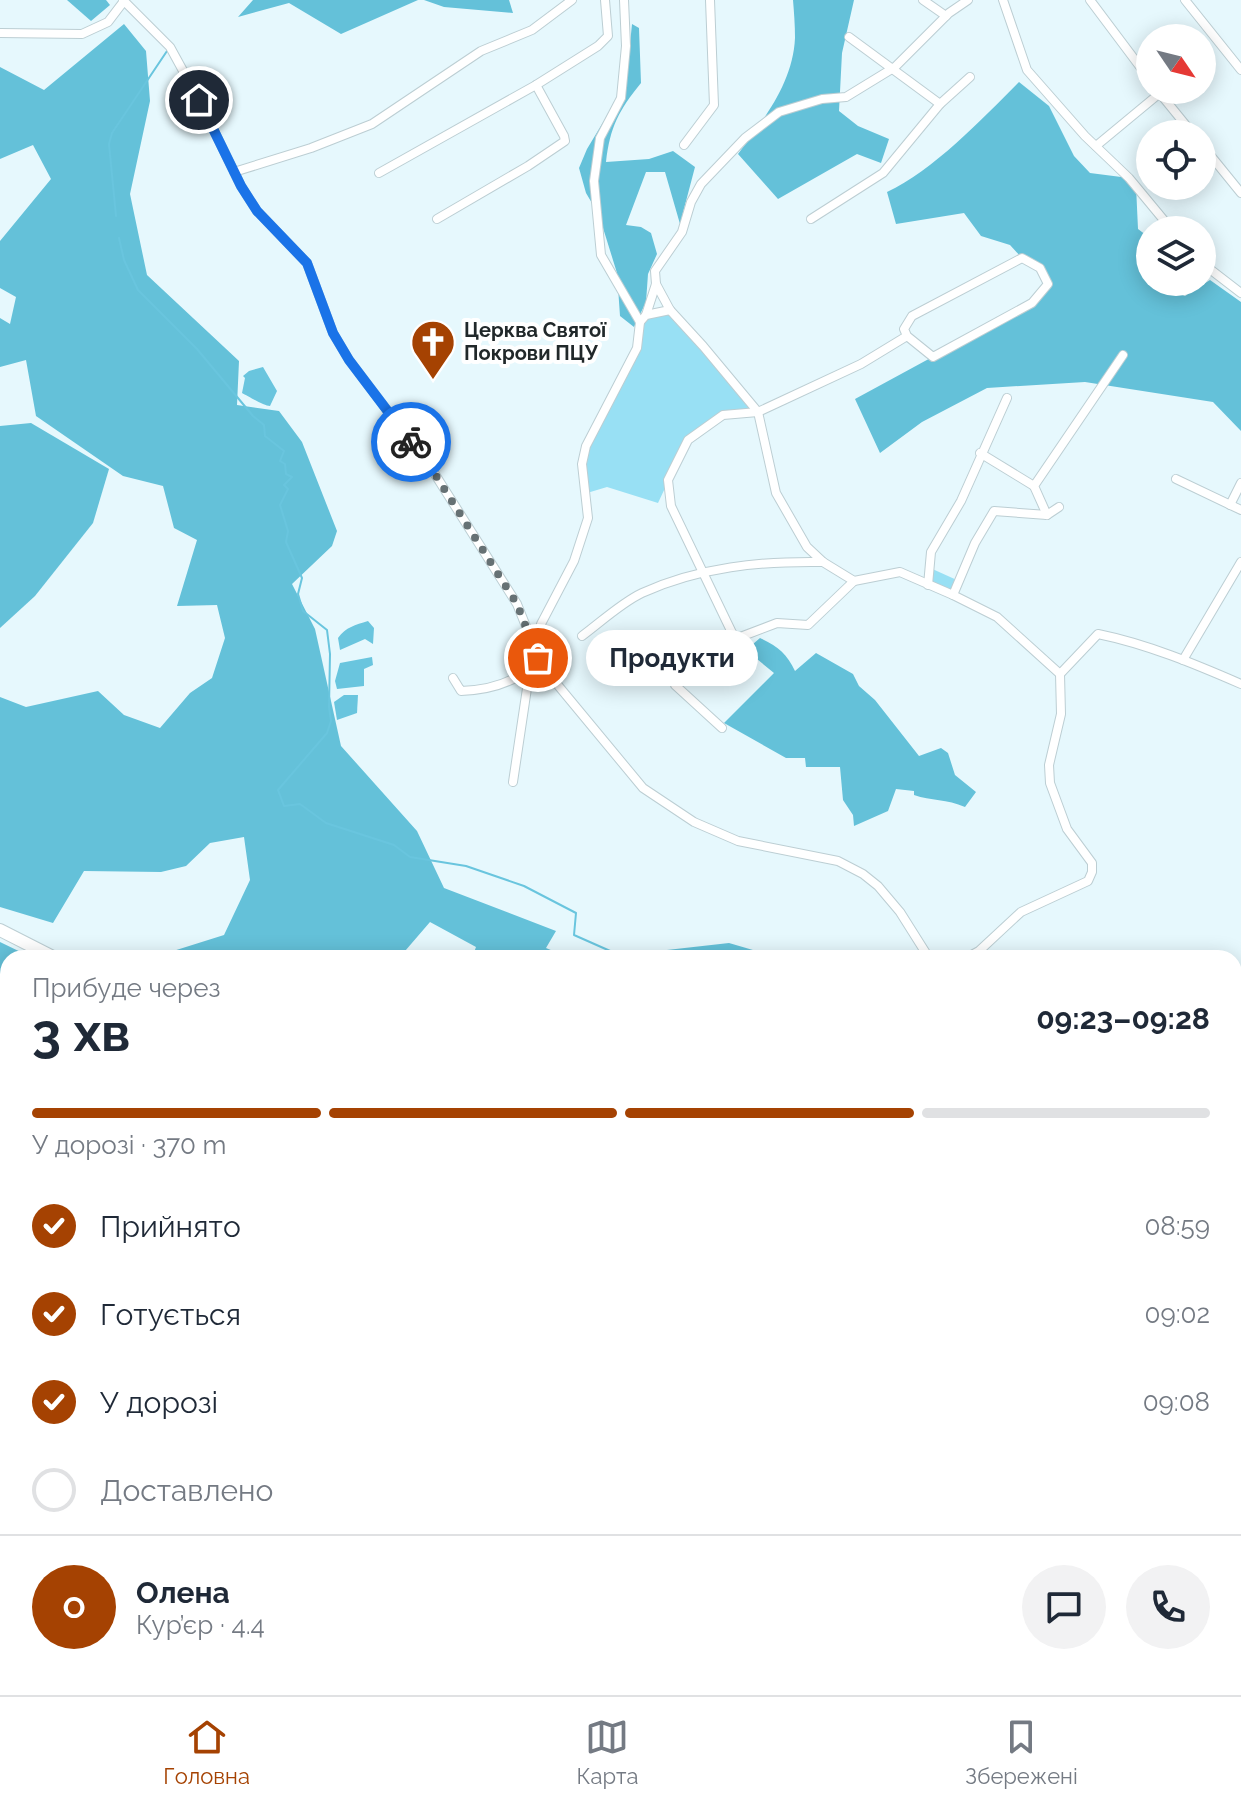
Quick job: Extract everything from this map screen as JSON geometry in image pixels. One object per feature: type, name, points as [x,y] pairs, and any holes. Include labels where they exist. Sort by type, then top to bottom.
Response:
[{"type":"main road","points":[[0,930],[39,950]]},
{"type":"street","points":[[0,33],[39,36],[82,34],[108,22],[123,0],[154,29],[175,54],[257,211],[307,263],[333,333],[349,360],[431,468],[517,604],[542,666],[643,788],[694,822],[738,841],[838,861],[863,874],[900,912],[924,950]]},
{"type":"street","points":[[234,172],[311,148],[372,124],[481,51],[532,30],[572,0]]},
{"type":"street","points":[[379,173],[536,85],[598,46],[608,36],[605,0]]},
{"type":"street","points":[[624,0],[626,46],[621,98],[600,138],[594,181],[601,255],[643,318]]},
{"type":"street","points":[[684,145],[714,105],[710,0]]},
{"type":"street","points":[[923,0],[946,16]]},
{"type":"street","points":[[854,581],[823,562],[807,547],[776,493],[758,412],[670,310],[656,284],[655,271],[682,232],[696,192],[745,138],[779,112],[822,99],[846,97],[891,69],[946,16],[968,0]]},
{"type":"street","points":[[1003,0],[1027,70],[1129,178],[1160,216]]},
{"type":"street","points":[[1090,0],[1136,61]]},
{"type":"street","points":[[1185,0],[1241,70]]},
{"type":"street","points":[[849,37],[940,104]]},
{"type":"street","points":[[811,219],[883,173],[940,104],[970,77]]},
{"type":"street","points":[[437,219],[565,141],[536,85]]},
{"type":"street","points":[[1096,146],[1145,104]]},
{"type":"street","points":[[1169,104],[1182,120]]},
{"type":"street","points":[[1216,162],[1241,193]]},
{"type":"street","points":[[1022,258],[1040,268],[1048,284],[1032,303],[933,357],[907,336],[904,329],[912,316],[1022,258]]},
{"type":"street","points":[[1216,274],[1241,293]]},
{"type":"street","points":[[513,782],[529,675],[538,658],[541,624],[574,561],[588,518],[582,464],[586,446],[637,348],[643,318],[656,284]]},
{"type":"street","points":[[643,318],[670,310]]},
{"type":"street","points":[[735,639],[671,506],[668,480],[688,440],[723,415],[758,412],[861,364],[907,336]]},
{"type":"street","points":[[1034,486],[1123,355]]},
{"type":"street","points":[[928,585],[931,552],[961,501],[1007,398]]},
{"type":"street","points":[[980,453],[1034,486],[1047,515]]},
{"type":"street","points":[[1176,479],[1241,510]]},
{"type":"street","points":[[1230,505],[1241,483]]},
{"type":"street","points":[[953,595],[975,543],[994,511],[1047,515],[1059,507]]},
{"type":"street","points":[[582,636],[640,594],[703,570],[782,561],[823,562]]},
{"type":"street","points":[[1183,660],[1241,562]]},
{"type":"street","points":[[722,728],[675,685],[677,676],[735,639],[777,623],[808,625],[854,581],[900,572],[997,617],[1060,674]]},
{"type":"street","points":[[980,950],[1021,912],[1088,881],[1092,872],[1092,863],[1067,829],[1050,783],[1049,765],[1061,714],[1060,674],[1098,634],[1183,660],[1241,684]]},
{"type":"street","points":[[453,678],[461,691],[491,689],[524,673],[538,658]]},
{"type":"shaded area","points":[[67,0],[106,0],[110,5],[91,21]]},
{"type":"shaded area","points":[[253,0],[418,0],[341,34],[289,3],[238,17]]},
{"type":"shaded area","points":[[424,0],[509,0],[513,13],[444,7]]},
{"type":"shaded area","points":[[793,0],[854,0],[842,53],[839,111],[858,126],[889,139],[881,163],[857,154],[778,199],[738,154],[776,100],[789,70],[795,38]]},
{"type":"shaded area","points":[[124,24],[146,51],[150,101],[130,194],[147,275],[239,361],[237,405],[279,411],[302,442],[337,531],[332,546],[292,584],[315,629],[341,746],[417,831],[444,888],[556,931],[546,948],[551,950],[475,950],[476,947],[430,922],[406,950],[176,950],[224,935],[250,880],[244,837],[210,843],[186,866],[161,872],[84,871],[53,923],[0,907],[0,697],[26,707],[98,691],[124,715],[160,728],[190,693],[212,678],[225,638],[217,605],[177,606],[197,540],[174,528],[163,486],[123,476],[36,416],[26,360],[0,367],[0,318],[10,324],[16,297],[0,288],[0,241],[51,179],[33,145],[0,159],[0,67],[44,90]]},
{"type":"shaded area","points":[[632,24],[639,28],[641,83],[617,120],[606,162],[649,159],[673,151],[695,167],[680,224],[665,172],[646,172],[626,225],[641,227],[651,233],[657,254],[648,274],[646,302],[634,327],[620,316],[617,273],[599,215],[586,193],[579,168],[626,84]]},
{"type":"shaded area","points":[[1019,82],[1049,106],[1074,156],[1090,173],[1129,178],[1136,186],[1136,296],[1216,296],[1216,284],[1241,302],[1241,431],[1213,402],[1085,382],[987,388],[922,422],[880,453],[855,399],[1032,303],[1048,285],[1040,268],[1022,258],[1010,245],[981,236],[964,213],[896,224],[887,192],[922,171],[974,127]]},
{"type":"shaded area","points":[[670,310],[758,412],[723,415],[688,439],[658,503],[607,487],[587,493],[582,464],[586,446],[637,348],[640,322]]},
{"type":"shaded area","points":[[263,367],[277,391],[270,406],[242,393],[243,376]]},
{"type":"shaded area","points":[[31,423],[109,469],[93,523],[35,596],[0,628],[0,426]]},
{"type":"shaded area","points":[[928,567],[959,581],[953,595],[928,585]]},
{"type":"shaded area","points":[[368,621],[374,628],[373,644],[365,639],[340,650],[338,638],[341,634]]},
{"type":"shaded area","points":[[760,638],[781,651],[795,671],[816,653],[853,674],[859,686],[875,700],[919,756],[941,748],[948,753],[955,775],[976,792],[965,807],[914,795],[914,791],[896,789],[888,811],[854,826],[853,815],[843,800],[840,767],[806,767],[805,758],[786,758],[724,723],[774,673],[746,650]]},
{"type":"shaded area","points":[[372,657],[373,665],[364,669],[364,686],[337,689],[335,681],[340,663]]},
{"type":"shaded area","points":[[344,695],[358,695],[357,713],[337,720],[334,702]]},
{"type":"shaded area","points":[[0,942],[16,950],[0,950]]},
{"type":"shaded area","points":[[729,943],[753,950],[667,950]]},
{"type":"waterway","points":[[116,216],[109,144],[112,133],[167,51]]},
{"type":"waterway","points":[[119,238],[124,260],[138,290],[197,349],[264,425],[265,436],[284,451],[280,461],[285,464],[286,474],[292,477],[284,485],[288,489],[280,505],[288,531],[286,542],[302,578],[298,594],[303,611],[327,630],[331,721],[327,733],[278,790],[284,806],[300,804],[326,823],[394,845],[410,857],[466,866],[524,886],[576,913],[574,935],[608,950]]},
{"type":"way so far","points":[[411,442],[431,468],[517,604],[538,658]]},
{"type":"place","name":"Церква Святої Покрови ПЦУ","points":[[433,381]]},
{"type":"place","name":"Продукти","points":[[538,658]]},
{"type":"route","points":[[199,100],[241,186],[257,211],[307,263],[333,333],[349,360],[411,442]]}]
